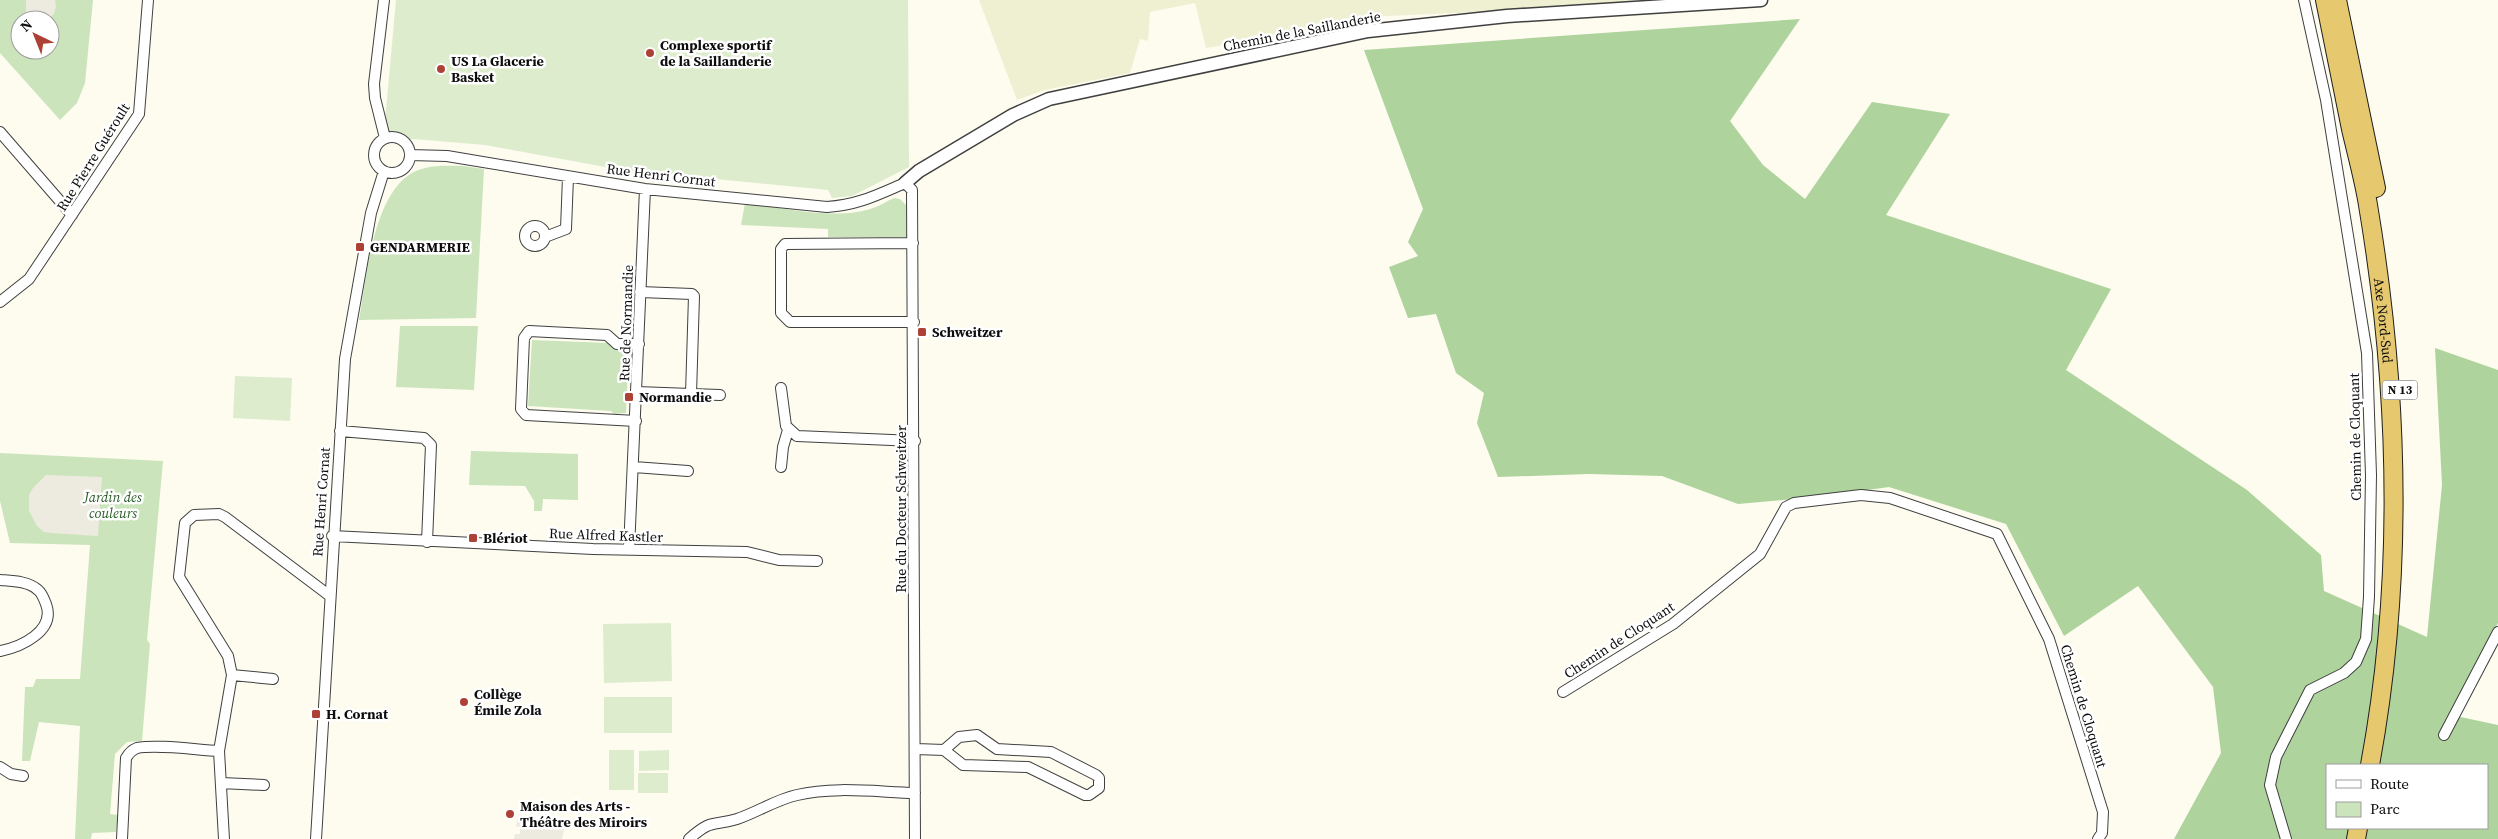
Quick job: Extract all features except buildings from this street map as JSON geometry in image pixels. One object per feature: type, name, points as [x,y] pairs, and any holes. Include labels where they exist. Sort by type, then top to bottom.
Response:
[{"type":"highway","name":"Axe Nord-Sud","points":[[2325,0],[2368,204],[2387,346],[2393,424],[2394,519],[2389,614],[2370,764]]},
{"type":"highway","name":"Axe Nord-Sud","points":[[2337,0],[2366,132],[2385,244],[2398,342],[2402,432],[2402,593],[2382,764]]},
{"type":"street","name":"Rue Pierre Guéroult","points":[[0,302],[29,279],[139,114],[148,0]]},
{"type":"street","points":[[384,0],[374,84],[375,98],[385,138]]},
{"type":"street","name":"Chemin de la Saillanderie","points":[[905,183],[919,171],[1013,115],[1050,99],[1069,94],[1368,31],[1507,16],[1761,0]]},
{"type":"street","name":"Chemin de Cloquant","points":[[2286,839],[2270,785],[2276,757],[2310,690],[2333,680],[2356,662],[2366,639],[2369,597],[2370,475],[2367,353],[2326,100],[2304,0]]},
{"type":"street","points":[[0,132],[72,216]]},
{"type":"street","points":[[396,136],[403,140],[410,148],[410,155],[408,162],[402,170],[393,173],[384,171],[374,160],[373,152],[377,143],[385,138],[396,136]]},
{"type":"street","name":"Rue Henri Cornat","points":[[410,155],[446,156],[645,189],[826,207],[847,206],[868,200],[905,183]]},
{"type":"street","name":"Rue Henri Cornat","points":[[316,839],[332,536],[345,358],[373,204],[384,171]]},
{"type":"street","points":[[545,236],[566,228],[568,177]]},
{"type":"street","name":"Rue du Docteur Schweitzer","points":[[905,183],[912,190],[914,196],[915,839]]},
{"type":"street","name":"Rue de Normandie","points":[[629,549],[645,189]]},
{"type":"street","points":[[914,243],[785,244],[781,249],[781,313],[790,322],[914,322]]},
{"type":"street","points":[[640,292],[692,294],[694,296],[691,394]]},
{"type":"street","points":[[636,421],[526,415],[521,409],[524,338],[529,331],[607,335],[617,344],[638,344]]},
{"type":"street","points":[[781,388],[784,420],[788,430],[796,436],[915,441]]},
{"type":"street","points":[[637,392],[720,395]]},
{"type":"street","points":[[780,467],[788,430]]},
{"type":"street","points":[[340,431],[424,438],[428,440],[431,445],[427,542]]},
{"type":"street","points":[[634,467],[688,471]]},
{"type":"street","name":"Chemin de Cloquant","points":[[1563,692],[1673,624],[1760,554],[1786,507],[1794,503],[1861,495],[1890,498],[1998,534],[2049,639],[2103,812],[2102,833],[2098,839]]},
{"type":"street","points":[[224,839],[219,751],[232,675],[228,656],[179,576],[185,523],[188,517],[218,514],[225,517],[330,596]]},
{"type":"street","name":"Rue Alfred Kastler","points":[[332,536],[427,542],[748,552],[779,560],[817,561]]},
{"type":"street","points":[[0,580],[26,584],[38,590],[47,608],[44,627],[36,635],[12,649],[0,651]]},
{"type":"street","points":[[2444,735],[2498,632]]},
{"type":"street","points":[[232,675],[272,679]]},
{"type":"street","points":[[916,749],[944,750],[963,765],[1032,768],[1085,795],[1089,795],[1099,788],[1099,778],[1096,775],[1051,752],[997,749],[977,735],[958,737],[944,750]]},
{"type":"street","points":[[122,839],[126,758],[135,749],[219,751]]},
{"type":"street","points":[[0,767],[11,774],[23,776]]},
{"type":"street","points":[[221,782],[264,785]]},
{"type":"street","points":[[690,839],[707,825],[737,819],[775,801],[799,794],[825,790],[915,793]]},
{"type":"green space","points":[[0,0],[93,0],[85,83],[77,103],[60,120],[0,53]]},
{"type":"green space","name":"Complexe sportif de la Saillanderie","points":[[396,0],[908,0],[909,167],[852,196],[832,198],[828,190],[622,170],[485,145],[414,139],[399,140],[387,134],[385,121]]},
{"type":"green space","points":[[979,0],[1674,0],[1571,8],[1363,17],[1313,31],[1206,48],[1195,3],[1150,12],[1148,41],[1140,39],[1130,73],[1045,90],[1017,100]]},
{"type":"green space","points":[[1800,19],[1730,121],[1763,165],[1805,199],[1872,102],[1950,114],[1886,215],[2111,289],[2066,370],[2247,490],[2321,555],[2324,591],[2427,637],[2442,485],[2435,348],[2498,370],[2498,623],[2451,715],[2498,725],[2498,839],[2174,839],[2221,753],[2213,687],[2138,586],[2064,636],[2006,524],[1889,487],[1817,497],[1738,504],[1662,476],[1589,474],[1498,477],[1477,423],[1484,393],[1456,373],[1436,314],[1408,318],[1389,267],[1418,256],[1408,242],[1423,209],[1364,50]]},
{"type":"green space","points":[[463,166],[484,169],[476,318],[359,320],[376,232],[383,210],[394,190],[408,176],[425,168]]},
{"type":"green space","points":[[894,198],[900,199],[908,207],[909,235],[907,237],[828,237],[828,229],[741,225],[745,203],[810,212],[843,213],[859,212],[873,208]]},
{"type":"green space","points":[[400,326],[478,326],[474,390],[396,387]]},
{"type":"green space","points":[[532,340],[608,343],[616,350],[629,350],[626,413],[614,414],[611,411],[528,406]]},
{"type":"green space","points":[[235,376],[292,378],[290,421],[233,418]]},
{"type":"green space","points":[[471,451],[578,454],[578,500],[543,499],[542,511],[534,511],[534,501],[525,486],[469,485]]},
{"type":"green space","name":"Jardin des couleurs","points":[[0,453],[163,461],[147,640],[150,644],[142,741],[127,742],[115,754],[110,814],[118,815],[116,832],[92,833],[91,839],[75,839],[80,726],[39,722],[30,761],[22,761],[25,687],[33,687],[36,679],[80,679],[90,545],[10,543],[0,501]]},
{"type":"green space","points":[[671,623],[672,681],[604,683],[603,624]]},
{"type":"green space","points":[[604,697],[672,697],[672,733],[604,733]]},
{"type":"green space","points":[[609,750],[634,750],[634,790],[609,790]]},
{"type":"green space","points":[[669,750],[669,770],[639,771],[639,751]]},
{"type":"green space","points":[[638,773],[668,773],[668,793],[638,793]]},
{"type":"shaded area","points":[[26,0],[55,0],[55,10],[26,10]]},
{"type":"shaded area","points":[[46,475],[102,477],[98,536],[44,532],[37,526],[29,511],[29,495]]},
{"type":"shaded area","points":[[518,817],[565,825],[562,839],[514,839],[515,834],[520,834],[520,827],[516,827]]},
{"type":"place","name":"Complexe sportif de la Saillanderie","points":[[650,53]]},
{"type":"place","name":"US La Glacerie Basket","points":[[441,69]]},
{"type":"place","name":"GENDARMERIE","points":[[360,247]]},
{"type":"place","name":"Schweitzer","points":[[922,332]]},
{"type":"place","name":"Normandie","points":[[629,397]]},
{"type":"place","name":"Blériot","points":[[473,538]]},
{"type":"place","name":"Collège Émile Zola","points":[[464,702]]},
{"type":"place","name":"H. Cornat","points":[[316,714]]},
{"type":"place","name":"Maison des Arts - Théâtre des Miroirs","points":[[510,814]]}]
